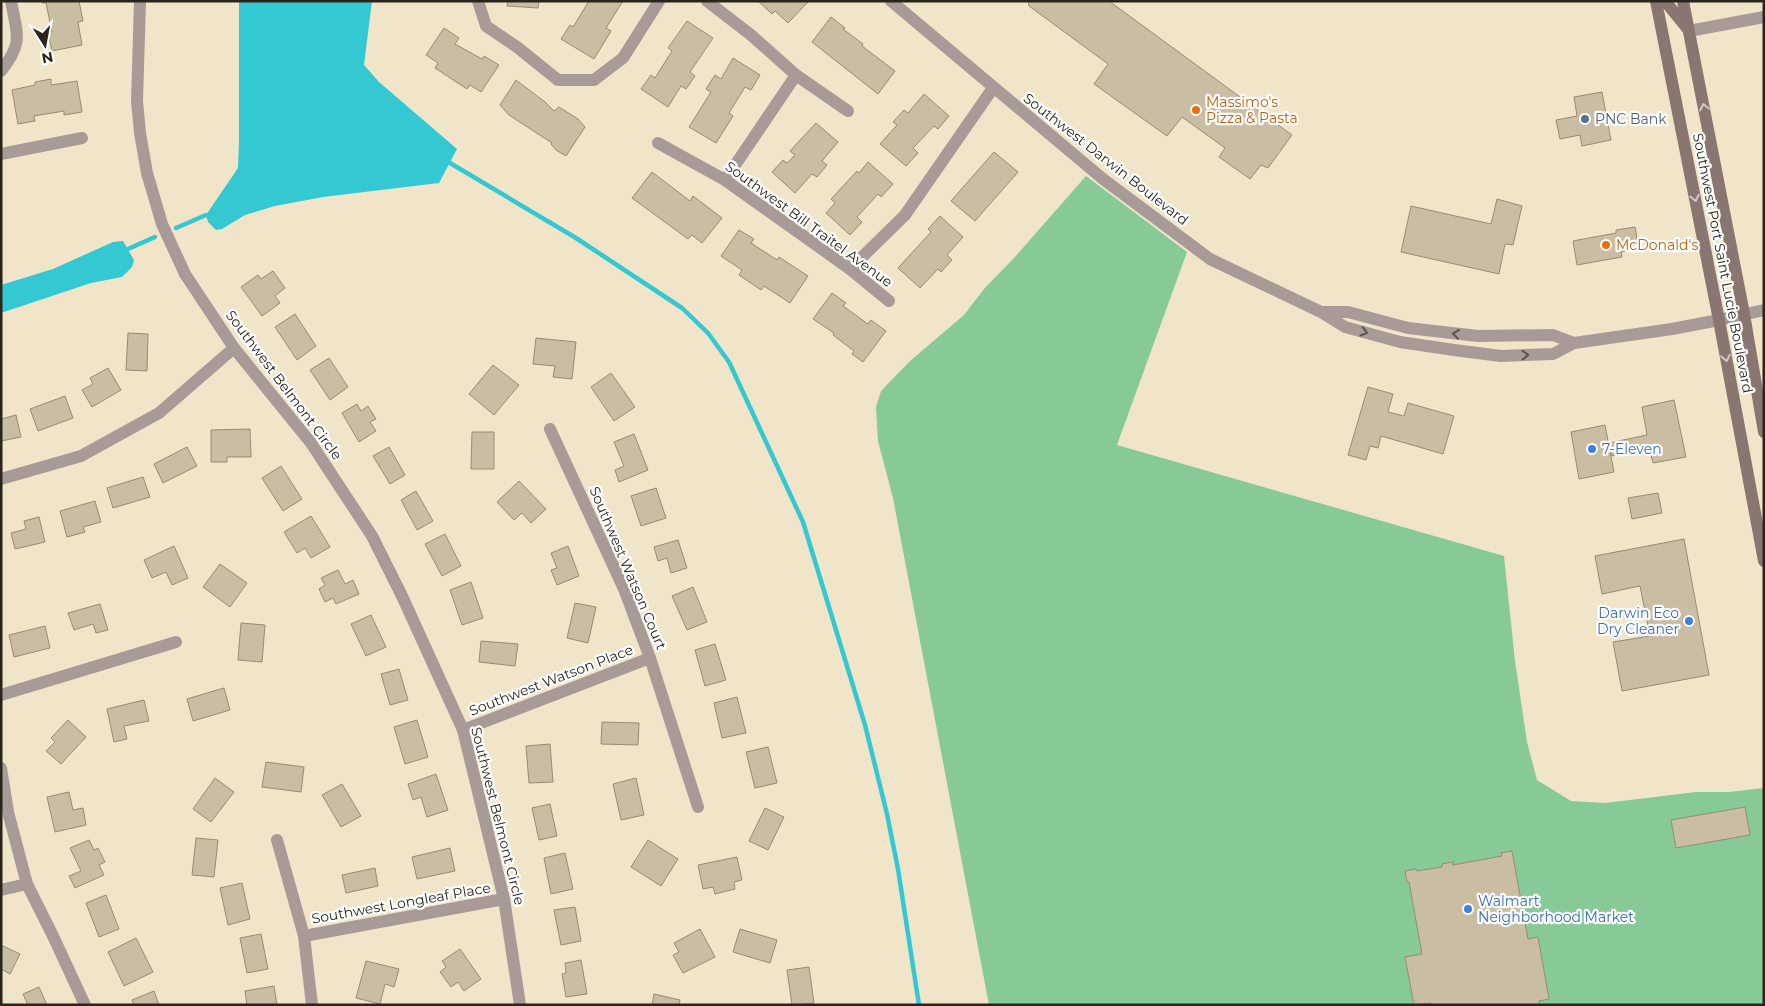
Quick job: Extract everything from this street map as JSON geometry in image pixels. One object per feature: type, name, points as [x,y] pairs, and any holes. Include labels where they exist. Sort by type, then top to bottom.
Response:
[{"type":"main road","name":"Southwest Port Saint Lucie Boulevard","points":[[1656,1],[1764,561]]},
{"type":"main road","points":[[1665,1],[1689,31]]},
{"type":"main road","name":"Southwest Port Saint Lucie Boulevard","points":[[1684,1],[1744,314],[1764,432]]},
{"type":"street","points":[[1,71],[16,51],[18,39],[11,1]]},
{"type":"street","name":"Southwest Belmont Circle","points":[[140,1],[137,101],[140,133],[147,173],[162,224],[185,274],[234,348],[311,444],[372,536],[402,596],[463,730],[504,899],[520,1005]]},
{"type":"street","points":[[478,1],[486,26],[517,46],[558,80],[594,80],[623,58],[659,1]]},
{"type":"street","points":[[707,1],[751,35],[796,75],[848,111]]},
{"type":"street","name":"Southwest Darwin Boulevard","points":[[892,1],[1103,180],[1210,259],[1321,312],[1345,327],[1400,342],[1454,350],[1501,356],[1552,354],[1574,343],[1719,320],[1764,310]]},
{"type":"street","points":[[1689,31],[1764,17]]},
{"type":"street","points":[[726,180],[796,75]]},
{"type":"street","points":[[850,269],[905,215],[993,88]]},
{"type":"street","points":[[1,154],[82,138]]},
{"type":"street","name":"Southwest Bill Traitel Avenue","points":[[658,143],[726,180],[850,269],[889,301]]},
{"type":"street","name":"Southwest Darwin Boulevard","points":[[1321,312],[1348,312],[1408,328],[1512,337],[1554,336],[1574,343]]},
{"type":"street","points":[[1,479],[81,456],[159,413],[234,348]]},
{"type":"street","name":"Southwest Watson Court","points":[[550,429],[624,588],[650,658],[698,807]]},
{"type":"street","points":[[1,695],[176,642]]},
{"type":"street","name":"Southwest Watson Place","points":[[463,730],[650,658]]},
{"type":"street","points":[[1,768],[8,812],[27,884],[85,1005]]},
{"type":"street","points":[[277,840],[304,936],[312,1005]]},
{"type":"street","points":[[1,890],[27,884]]},
{"type":"street","name":"Southwest Longleaf Place","points":[[304,936],[504,899]]},
{"type":"green space","points":[[1086,176],[1187,252],[1117,445],[1504,556],[1515,661],[1527,742],[1537,780],[1571,801],[1605,803],[1696,792],[1729,792],[1764,788],[1764,1005],[989,1005],[893,498],[878,441],[876,407],[881,391],[910,361],[964,315],[984,289]]},
{"type":"water","points":[[239,1],[372,1],[364,65],[379,82],[457,149],[439,183],[323,197],[275,206],[245,215],[222,229],[216,230],[208,222],[206,215],[238,168]]},
{"type":"water","points":[[123,241],[134,260],[132,267],[122,277],[91,283],[1,313],[1,285],[53,269],[113,242]]},
{"type":"building","points":[[42,1],[79,1],[83,21],[78,22],[82,45],[52,51],[48,33],[52,32],[46,3],[42,3]]},
{"type":"building","points":[[508,1],[539,1],[538,8],[507,6]]},
{"type":"building","points":[[589,1],[623,1],[606,28],[611,31],[594,59],[561,39],[570,25],[573,27]]},
{"type":"building","points":[[758,1],[809,1],[788,23],[775,11],[772,14]]},
{"type":"building","points":[[1028,1],[1109,1],[1292,135],[1268,168],[1261,165],[1250,179],[1219,157],[1225,148],[1182,117],[1167,136],[1094,84],[1108,64],[1029,6]]},
{"type":"building","points":[[831,17],[863,44],[862,46],[895,71],[878,94],[812,42]]},
{"type":"building","points":[[687,21],[713,38],[690,72],[695,76],[686,89],[681,86],[668,107],[641,89],[651,75],[655,78],[672,51],[668,48]]},
{"type":"building","points":[[444,28],[459,38],[455,44],[482,59],[484,56],[499,65],[481,92],[470,85],[467,89],[435,68],[438,63],[426,55]]},
{"type":"building","points":[[733,58],[760,75],[751,90],[745,87],[729,113],[733,116],[716,143],[689,127],[711,92],[706,89],[715,75],[721,79]]},
{"type":"building","points":[[51,79],[51,85],[77,81],[82,112],[64,115],[64,111],[34,116],[35,121],[18,124],[12,90]]},
{"type":"building","points":[[516,80],[554,111],[559,107],[578,119],[585,127],[566,156],[556,150],[552,143],[509,115],[500,105]]},
{"type":"building","name":"PNC Bank","points":[[1602,92],[1611,140],[1582,146],[1580,135],[1560,139],[1556,120],[1577,116],[1574,97]]},
{"type":"building","points":[[924,94],[949,116],[938,129],[934,126],[913,148],[918,153],[906,166],[880,144],[897,125],[893,122],[904,110],[908,113]]},
{"type":"building","points":[[816,123],[838,142],[822,161],[827,165],[817,177],[812,174],[795,193],[772,172],[783,160],[787,163],[795,155],[790,151]]},
{"type":"building","points":[[994,152],[1018,172],[975,221],[951,201]]},
{"type":"building","points":[[868,162],[893,184],[881,197],[878,194],[857,217],[862,222],[850,235],[826,213],[835,203],[831,199]]},
{"type":"building","points":[[652,172],[690,201],[693,196],[722,218],[702,243],[692,235],[688,239],[632,198]]},
{"type":"building","points":[[1497,199],[1522,206],[1513,245],[1505,244],[1499,274],[1401,252],[1411,206],[1491,224]]},
{"type":"building","points":[[940,216],[963,237],[947,255],[952,260],[941,272],[938,269],[920,288],[898,268],[931,232],[928,229]]},
{"type":"building","name":"McDonald's","points":[[1635,227],[1639,249],[1621,252],[1622,257],[1577,265],[1573,241],[1616,233],[1616,230]]},
{"type":"building","points":[[739,230],[754,239],[751,243],[777,260],[779,257],[808,276],[790,303],[764,286],[761,290],[739,275],[742,270],[721,256]]},
{"type":"building","points":[[273,271],[285,288],[275,296],[280,303],[262,316],[241,287],[258,275],[261,279]]},
{"type":"building","points":[[832,293],[846,303],[843,306],[868,324],[871,320],[886,331],[863,362],[852,354],[854,351],[833,335],[834,333],[813,319]]},
{"type":"building","points":[[295,314],[316,346],[297,360],[275,327]]},
{"type":"building","points":[[128,333],[148,334],[147,371],[126,370]]},
{"type":"building","points":[[536,338],[576,342],[572,379],[553,377],[555,366],[533,364]]},
{"type":"building","points":[[329,358],[348,387],[330,400],[310,370]]},
{"type":"building","points":[[493,365],[519,385],[494,415],[469,394]]},
{"type":"building","points":[[108,368],[121,390],[92,407],[82,390],[93,384],[90,378]]},
{"type":"building","points":[[611,373],[635,407],[614,421],[591,387]]},
{"type":"building","points":[[1368,387],[1393,394],[1388,412],[1404,416],[1408,403],[1454,416],[1443,454],[1381,436],[1378,448],[1370,446],[1366,460],[1348,455]]},
{"type":"building","points":[[65,396],[73,418],[38,431],[30,409]]},
{"type":"building","points":[[1674,400],[1686,457],[1653,463],[1649,448],[1612,456],[1609,443],[1647,435],[1642,407]]},
{"type":"building","points":[[357,404],[361,411],[368,406],[376,419],[370,422],[376,431],[359,442],[342,413]]},
{"type":"building","points":[[16,415],[21,437],[1,441],[1,419]]},
{"type":"building","name":"7-Eleven","points":[[1605,425],[1614,472],[1579,479],[1571,432]]},
{"type":"building","points":[[250,429],[251,457],[227,457],[227,462],[211,462],[211,430]]},
{"type":"building","points":[[472,432],[494,432],[494,469],[471,469]]},
{"type":"building","points":[[634,434],[648,470],[619,482],[615,470],[624,466],[614,442]]},
{"type":"building","points":[[187,447],[197,466],[163,483],[154,464]]},
{"type":"building","points":[[389,447],[405,475],[390,484],[373,456]]},
{"type":"building","points":[[281,466],[302,499],[283,511],[262,478]]},
{"type":"building","points":[[143,477],[150,497],[113,508],[107,488]]},
{"type":"building","points":[[519,481],[546,509],[531,523],[522,513],[514,520],[497,502]]},
{"type":"building","points":[[656,488],[666,518],[641,526],[631,496]]},
{"type":"building","points":[[416,491],[433,521],[417,530],[401,500]]},
{"type":"building","points":[[1658,493],[1662,513],[1632,519],[1628,498]]},
{"type":"building","points":[[95,501],[101,522],[83,527],[85,532],[67,537],[60,511]]},
{"type":"building","points":[[311,516],[330,547],[311,558],[305,548],[297,553],[284,532]]},
{"type":"building","points":[[39,517],[45,542],[15,549],[11,533],[26,529],[24,521]]},
{"type":"building","points":[[445,534],[461,566],[442,576],[425,544]]},
{"type":"building","points":[[1684,539],[1709,675],[1622,691],[1613,642],[1650,636],[1640,586],[1602,594],[1595,556]]},
{"type":"building","points":[[678,540],[687,568],[671,573],[667,558],[658,561],[654,547]]},
{"type":"building","points":[[174,546],[188,578],[172,585],[166,572],[152,578],[144,560]]},
{"type":"building","points":[[568,546],[579,576],[557,585],[551,570],[557,568],[551,553]]},
{"type":"building","points":[[220,564],[247,583],[230,607],[203,587]]},
{"type":"building","points":[[338,570],[345,584],[353,580],[359,594],[336,604],[333,598],[325,602],[319,589],[325,585],[321,578]]},
{"type":"building","points":[[471,582],[483,618],[462,625],[450,590]]},
{"type":"building","points":[[693,587],[707,622],[687,630],[672,596]]},
{"type":"building","points":[[575,603],[596,607],[588,643],[567,638]]},
{"type":"building","points":[[100,604],[108,630],[96,633],[93,624],[74,630],[68,613]]},
{"type":"building","points":[[371,615],[386,647],[366,656],[351,624]]},
{"type":"building","points":[[241,623],[265,625],[262,662],[238,660]]},
{"type":"building","points":[[45,626],[50,648],[14,657],[9,635]]},
{"type":"building","points":[[481,641],[518,644],[515,666],[479,662]]},
{"type":"building","points":[[715,644],[726,680],[705,686],[695,650]]},
{"type":"building","points":[[399,669],[408,700],[390,705],[381,674]]},
{"type":"building","points":[[224,688],[230,710],[193,721],[187,699]]},
{"type":"building","points":[[737,697],[746,733],[722,738],[714,703]]},
{"type":"building","points":[[144,700],[149,721],[124,726],[127,739],[114,742],[107,709]]},
{"type":"building","points":[[68,720],[86,737],[61,764],[46,751],[55,742],[51,738]]},
{"type":"building","points":[[417,720],[428,757],[405,764],[394,727]]},
{"type":"building","points":[[602,722],[639,723],[638,745],[601,744]]},
{"type":"building","points":[[550,744],[553,782],[529,783],[526,746]]},
{"type":"building","points":[[768,747],[777,783],[755,788],[746,752]]},
{"type":"building","points":[[266,762],[304,767],[301,792],[262,787]]},
{"type":"building","points":[[436,774],[448,810],[427,817],[421,797],[413,800],[408,784]]},
{"type":"building","points":[[215,778],[234,792],[211,822],[193,809]]},
{"type":"building","points":[[636,778],[644,815],[621,820],[613,784]]},
{"type":"building","points":[[342,784],[361,816],[341,827],[322,795]]},
{"type":"building","points":[[69,792],[73,810],[83,808],[86,825],[55,832],[47,797]]},
{"type":"building","points":[[550,804],[557,836],[539,840],[532,808]]},
{"type":"building","points":[[1745,807],[1750,835],[1676,848],[1671,820]]},
{"type":"building","points":[[765,808],[784,817],[768,850],[749,841]]},
{"type":"building","points":[[196,838],[218,840],[214,877],[192,875]]},
{"type":"building","points":[[89,840],[94,850],[98,848],[105,862],[99,865],[104,875],[75,888],[69,876],[81,871],[70,848]]},
{"type":"building","points":[[648,840],[678,859],[661,886],[631,867]]},
{"type":"building","points":[[450,848],[455,871],[417,879],[412,857]]},
{"type":"building","name":"Walmart Neighborhood Market","points":[[1512,851],[1528,939],[1538,937],[1549,999],[1539,1001],[1540,1005],[1431,1005],[1431,1003],[1414,1005],[1405,957],[1422,954],[1409,882],[1407,882],[1405,871],[1416,869],[1417,871],[1442,867],[1442,864],[1453,862],[1453,865],[1502,856],[1501,853]]},
{"type":"building","points":[[565,853],[573,889],[551,894],[544,858]]},
{"type":"building","points":[[737,857],[742,880],[734,882],[735,889],[715,894],[713,887],[703,889],[698,865]]},
{"type":"building","points":[[375,868],[378,886],[346,893],[342,875]]},
{"type":"building","points":[[242,883],[250,919],[228,925],[220,888]]},
{"type":"building","points":[[106,895],[119,929],[99,937],[86,903]]},
{"type":"building","points":[[575,907],[581,941],[561,945],[554,910]]},
{"type":"building","points":[[700,929],[715,957],[683,973],[673,955],[679,952],[674,943]]},
{"type":"building","points":[[740,929],[777,940],[770,963],[733,952]]},
{"type":"building","points":[[261,934],[268,969],[247,973],[240,938]]},
{"type":"building","points":[[136,938],[153,972],[124,986],[108,952]]},
{"type":"building","points":[[1,945],[20,954],[10,974],[1,969]]},
{"type":"building","points":[[460,949],[481,979],[464,991],[458,982],[451,987],[440,972],[446,967],[442,961]]},
{"type":"building","points":[[581,960],[587,994],[566,997],[562,974],[566,973],[565,963]]},
{"type":"building","points":[[366,961],[399,969],[394,987],[385,984],[380,1004],[356,998]]},
{"type":"building","points":[[809,967],[814,1003],[792,1005],[787,970]]},
{"type":"building","points":[[274,986],[277,1005],[247,1005],[245,991]]},
{"type":"building","points":[[39,987],[47,1005],[28,1005],[23,994]]},
{"type":"building","points":[[154,991],[159,1005],[134,1005],[132,1000]]},
{"type":"building","points":[[654,994],[680,1000],[679,1005],[652,1005]]},
{"type":"waterway","points":[[450,163],[576,238],[682,308],[708,333],[729,362],[803,522],[865,725],[887,814],[898,869],[919,1005]]},
{"type":"waterway","points":[[176,228],[206,215]]},
{"type":"waterway","points":[[128,249],[155,237]]},
{"type":"place","name":"Massimo's Pizza & Pasta","points":[[1196,110]]},
{"type":"place","name":"PNC Bank","points":[[1585,119]]},
{"type":"place","name":"McDonald's","points":[[1606,245]]},
{"type":"place","name":"7-Eleven","points":[[1592,449]]},
{"type":"place","name":"Darwin Eco Dry Cleaner","points":[[1689,621]]},
{"type":"place","name":"Walmart Neighborhood Market","points":[[1468,909]]}]
